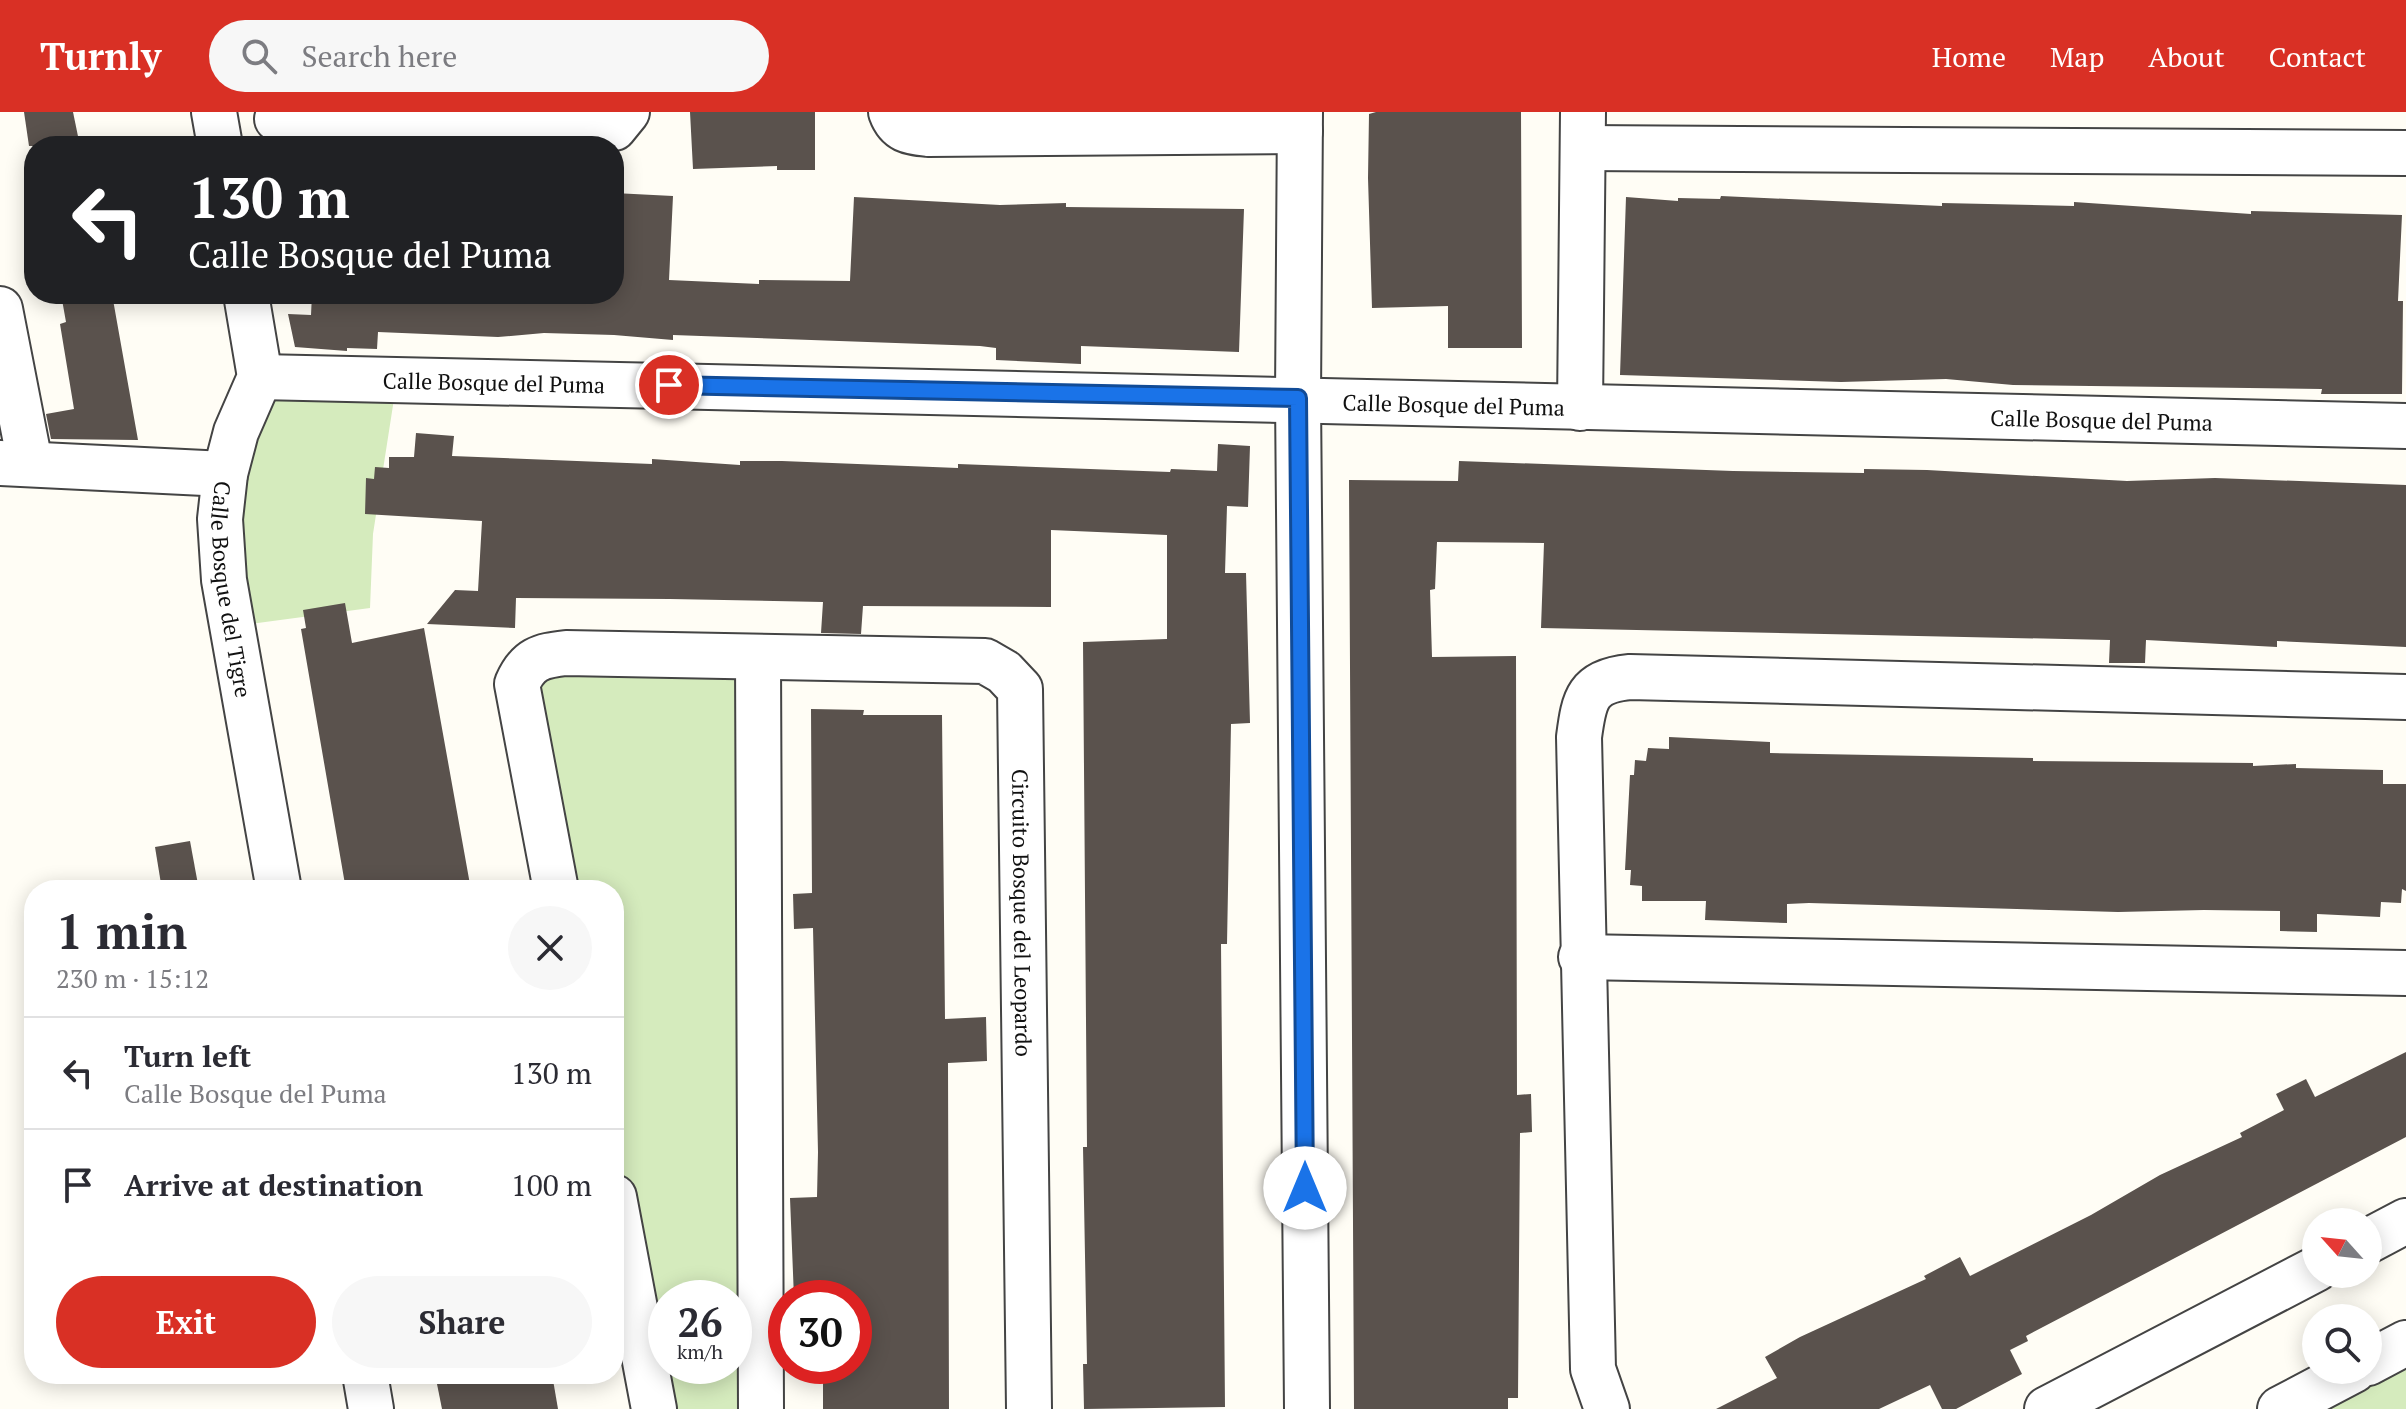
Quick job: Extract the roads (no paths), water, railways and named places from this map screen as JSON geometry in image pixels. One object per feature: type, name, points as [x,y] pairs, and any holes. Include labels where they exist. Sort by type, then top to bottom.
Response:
[{"type":"street","points":[[214,112],[218,136]]},
{"type":"street","points":[[277,119],[389,118],[599,131],[614,128],[626,116]]},
{"type":"street","points":[[893,118],[908,132],[928,134],[1165,122],[1300,121],[1298,398],[1307,1409]]},
{"type":"street","points":[[1580,408],[1583,130],[2406,153]]},
{"type":"street","points":[[248,304],[260,377]]},
{"type":"street","points":[[0,309],[15,463],[225,474]]},
{"type":"street","name":"Calle Bosque del Puma","points":[[260,377],[1298,398],[1580,408],[2406,426]]},
{"type":"street","name":"Calle Bosque del Tigre","points":[[260,377],[236,432],[225,474],[220,519],[224,580],[277,880]]},
{"type":"street","name":"Circuito Bosque del Leopardo","points":[[554,880],[517,684],[524,669],[537,656],[566,653],[985,661],[1004,672],[1020,689],[1029,1409]]},
{"type":"street","points":[[758,657],[761,1409]]},
{"type":"street","points":[[1607,1409],[1593,1369],[1581,957],[1579,737],[1583,706],[1593,689],[1608,679],[2406,697]]},
{"type":"street","points":[[1581,957],[2406,973]]},
{"type":"street","points":[[2382,1234],[2406,1221]]},
{"type":"street","points":[[624,1270],[654,1409]]},
{"type":"street","points":[[2047,1409],[2302,1276]]},
{"type":"street","points":[[2382,1356],[2406,1343]]},
{"type":"street","points":[[367,1384],[371,1409]]},
{"type":"street","points":[[2280,1409],[2327,1384]]}]
